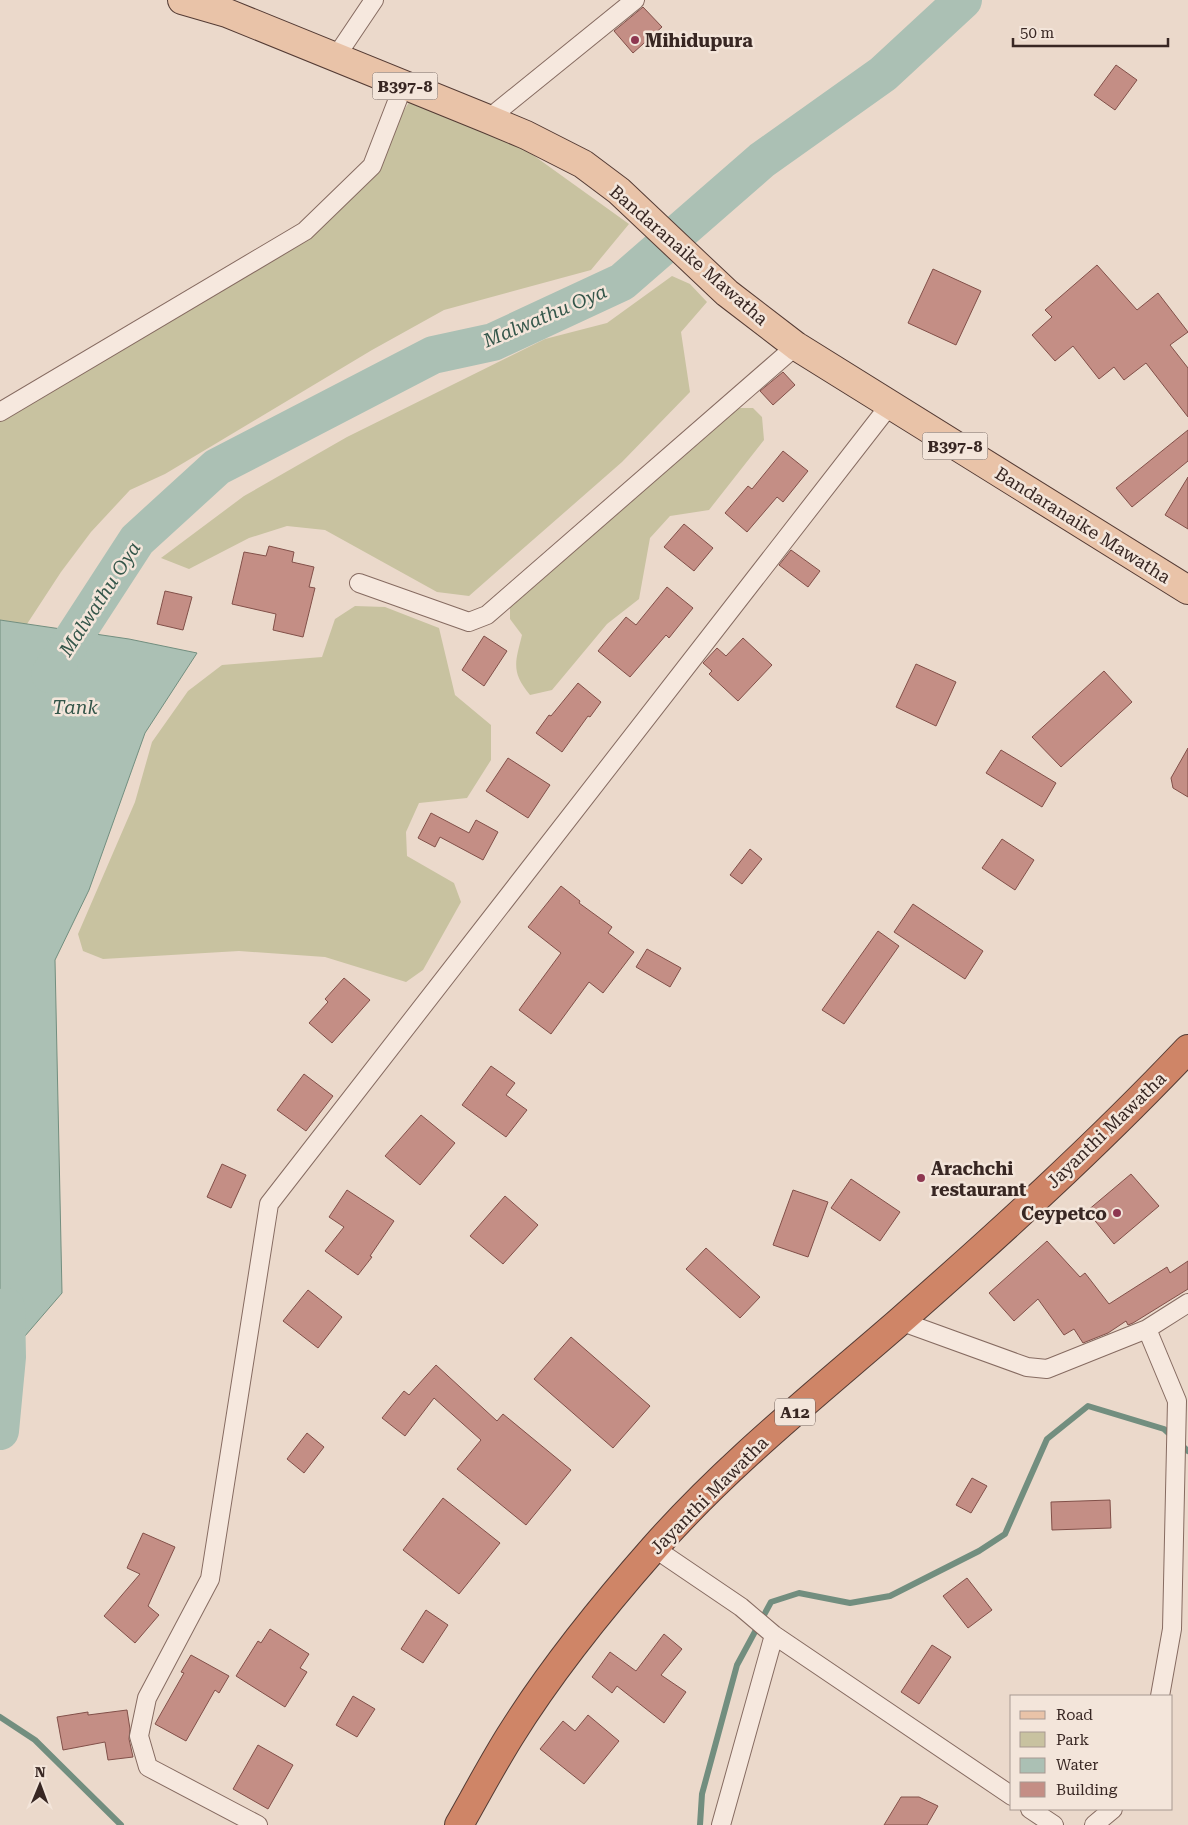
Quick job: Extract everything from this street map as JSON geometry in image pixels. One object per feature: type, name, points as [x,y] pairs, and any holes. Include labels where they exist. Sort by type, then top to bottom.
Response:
[{"type":"highway","name":"Jayanthi Mawatha","points":[[459,1825],[510,1736],[550,1676],[654,1548],[714,1486],[798,1408],[900,1321],[1049,1187],[1159,1080],[1188,1049]]},
{"type":"main road","name":"Bandaranaike Mawatha","points":[[182,0],[227,13],[488,119],[526,135],[583,164],[619,191],[727,293],[796,346],[889,406],[1188,590]]},
{"type":"street","points":[[335,58],[374,0]]},
{"type":"street","points":[[488,119],[635,0]]},
{"type":"street","points":[[0,412],[305,231],[372,166],[403,86]]},
{"type":"street","points":[[358,582],[470,622],[487,614],[796,346]]},
{"type":"street","points":[[258,1825],[148,1766],[139,1736],[147,1698],[210,1579],[270,1204],[889,406]]},
{"type":"street","points":[[900,1321],[1027,1368],[1046,1369],[1147,1329],[1188,1303]]},
{"type":"street","points":[[1147,1329],[1182,1407],[1176,1428],[1172,1629],[1160,1695]]},
{"type":"street","points":[[654,1548],[741,1607],[770,1631],[1010,1795]]},
{"type":"street","points":[[721,1825],[770,1631]]},
{"type":"street","points":[[1032,1810],[1054,1825]]},
{"type":"street","points":[[1094,1825],[1112,1810]]},
{"type":"green space","points":[[411,99],[526,150],[629,224],[591,270],[444,310],[372,350],[165,474],[130,490],[91,532],[61,572],[27,624],[0,620],[0,413],[305,231],[380,149]]},
{"type":"green space","points":[[672,276],[690,284],[707,302],[681,332],[690,392],[622,462],[469,596],[437,592],[325,530],[287,526],[249,538],[189,569],[161,558],[244,496],[347,437],[545,339],[607,323]]},
{"type":"green space","points":[[738,408],[753,408],[762,417],[764,440],[709,510],[670,516],[650,538],[639,599],[607,624],[552,690],[530,695],[517,673],[516,660],[522,635],[510,619],[510,601]]},
{"type":"green space","points":[[355,606],[385,607],[439,628],[455,695],[491,725],[491,760],[467,798],[419,803],[406,832],[407,856],[454,883],[461,902],[423,970],[406,982],[325,957],[239,951],[103,959],[83,951],[78,934],[135,802],[152,742],[188,691],[222,665],[322,657],[335,619]]},
{"type":"water","name":"Tank","points":[[0,620],[129,639],[197,653],[145,733],[89,890],[55,960],[62,1293],[0,1365]]},
{"type":"building","name":"Mihidupura","points":[[643,7],[662,27],[633,53],[614,31]]},
{"type":"building","points":[[1116,65],[1137,80],[1115,110],[1094,95]]},
{"type":"building","points":[[1097,265],[1137,310],[1158,293],[1188,332],[1170,345],[1188,368],[1188,417],[1146,363],[1124,380],[1114,367],[1099,379],[1073,346],[1055,361],[1032,335],[1052,317],[1045,310]]},
{"type":"building","points":[[933,269],[981,291],[956,345],[908,323]]},
{"type":"building","points":[[783,372],[795,385],[773,405],[760,391]]},
{"type":"building","points":[[1188,430],[1188,461],[1132,507],[1116,488]]},
{"type":"building","points":[[783,451],[808,471],[783,502],[777,497],[747,532],[725,513],[748,486],[752,489]]},
{"type":"building","points":[[1188,477],[1188,529],[1165,515]]},
{"type":"building","points":[[684,524],[713,548],[694,571],[664,547]]},
{"type":"building","points":[[269,546],[294,552],[292,562],[314,567],[309,587],[315,588],[303,637],[273,630],[276,614],[232,604],[244,552],[266,556]]},
{"type":"building","points":[[791,550],[820,571],[808,587],[779,565]]},
{"type":"building","points":[[667,587],[693,608],[669,638],[666,635],[630,677],[598,651],[626,617],[636,625]]},
{"type":"building","points":[[165,591],[192,597],[183,630],[157,624]]},
{"type":"building","points":[[484,636],[507,651],[484,686],[462,670]]},
{"type":"building","points":[[743,638],[772,665],[738,701],[709,674],[712,671],[703,663],[717,648],[726,656]]},
{"type":"building","points":[[916,664],[956,682],[936,726],[896,707]]},
{"type":"building","points":[[1104,671],[1132,702],[1061,767],[1032,737]]},
{"type":"building","points":[[578,683],[601,702],[590,717],[588,716],[562,752],[536,733],[549,715],[551,716]]},
{"type":"building","points":[[1188,748],[1188,797],[1173,788],[1171,778]]},
{"type":"building","points":[[1001,750],[1056,783],[1042,807],[986,773]]},
{"type":"building","points":[[508,758],[550,785],[528,818],[486,791]]},
{"type":"building","points":[[431,813],[469,833],[476,820],[498,832],[483,860],[440,837],[435,847],[418,838]]},
{"type":"building","points":[[1002,839],[1034,860],[1015,890],[982,868]]},
{"type":"building","points":[[750,849],[762,859],[742,884],[730,875]]},
{"type":"building","points":[[561,886],[580,901],[579,903],[612,927],[608,933],[634,952],[603,993],[589,982],[551,1034],[519,1010],[561,953],[528,927]]},
{"type":"building","points":[[913,904],[983,951],[965,979],[894,932]]},
{"type":"building","points":[[878,931],[899,946],[844,1024],[822,1010]]},
{"type":"building","points":[[647,949],[681,968],[670,987],[636,967]]},
{"type":"building","points":[[344,978],[370,1000],[332,1043],[309,1023],[328,1002],[325,999]]},
{"type":"building","points":[[491,1066],[515,1083],[506,1095],[527,1110],[506,1137],[462,1105]]},
{"type":"building","points":[[304,1074],[333,1096],[306,1131],[277,1110]]},
{"type":"building","points":[[421,1115],[455,1143],[420,1185],[385,1156]]},
{"type":"building","points":[[222,1164],[246,1175],[231,1208],[207,1197]]},
{"type":"building","points":[[1131,1174],[1159,1206],[1114,1244],[1087,1211]]},
{"type":"building","points":[[851,1179],[900,1212],[880,1241],[831,1208]]},
{"type":"building","points":[[347,1190],[394,1221],[370,1256],[372,1257],[358,1275],[325,1251],[344,1227],[329,1217]]},
{"type":"building","points":[[793,1190],[828,1202],[808,1257],[773,1245]]},
{"type":"building","points":[[505,1196],[538,1225],[503,1264],[470,1236]]},
{"type":"building","points":[[1047,1241],[1080,1277],[1085,1273],[1109,1304],[1167,1267],[1170,1273],[1188,1261],[1188,1289],[1133,1323],[1128,1325],[1126,1321],[1108,1333],[1083,1343],[1074,1329],[1064,1335],[1038,1299],[1014,1321],[989,1293]]},
{"type":"building","points":[[706,1248],[760,1297],[740,1318],[686,1269]]},
{"type":"building","points":[[308,1290],[342,1317],[318,1348],[283,1321]]},
{"type":"building","points":[[571,1337],[650,1406],[613,1448],[534,1379]]},
{"type":"building","points":[[436,1365],[497,1421],[503,1414],[571,1470],[526,1525],[457,1469],[481,1440],[434,1398],[405,1436],[382,1418],[404,1391],[409,1395]]},
{"type":"building","points":[[307,1433],[324,1447],[304,1473],[287,1459]]},
{"type":"building","points":[[972,1478],[987,1486],[971,1513],[956,1505]]},
{"type":"building","points":[[443,1498],[500,1543],[459,1594],[403,1550]]},
{"type":"building","points":[[1110,1500],[1111,1528],[1052,1530],[1051,1502]]},
{"type":"building","points":[[143,1533],[175,1547],[148,1606],[159,1615],[135,1643],[104,1616],[140,1574],[127,1568]]},
{"type":"building","points":[[967,1578],[992,1610],[968,1628],[943,1596]]},
{"type":"building","points":[[426,1610],[448,1625],[423,1663],[401,1649]]},
{"type":"building","points":[[270,1629],[309,1654],[300,1668],[307,1672],[285,1707],[236,1676],[258,1641],[261,1643]]},
{"type":"building","points":[[664,1634],[682,1649],[661,1675],[686,1692],[664,1723],[617,1686],[612,1693],[592,1677],[610,1652],[636,1671]]},
{"type":"building","points":[[932,1645],[951,1657],[919,1704],[901,1692]]},
{"type":"building","points":[[191,1655],[229,1676],[219,1693],[215,1690],[186,1741],[155,1724],[184,1673],[181,1672]]},
{"type":"building","points":[[353,1696],[375,1709],[357,1737],[336,1725]]},
{"type":"building","points":[[127,1710],[130,1729],[129,1739],[133,1757],[108,1760],[105,1742],[63,1750],[57,1717],[88,1712],[88,1715]]},
{"type":"building","points":[[588,1715],[619,1741],[584,1784],[540,1749],[563,1721],[575,1731]]},
{"type":"building","points":[[258,1745],[293,1765],[268,1809],[233,1789]]},
{"type":"building","points":[[901,1797],[919,1797],[938,1806],[927,1825],[884,1825]]},
{"type":"waterway","name":"Malwathu Oya","points":[[50,674],[137,540],[217,467],[433,355],[493,342],[622,282],[762,160],[883,74],[963,0]]},
{"type":"waterway","name":"Malwathu Oya","points":[[0,1431],[7,1357],[6,1307]]},
{"type":"waterway","points":[[700,1825],[702,1794],[737,1665],[771,1602],[799,1593],[850,1603],[890,1596],[979,1551],[1005,1534],[1047,1439],[1088,1406],[1164,1429],[1188,1451]]},
{"type":"waterway","points":[[0,1717],[35,1740],[121,1825]]},
{"type":"place","name":"Mihidupura","points":[[635,40]]},
{"type":"place","name":"Arachchi restaurant","points":[[921,1178]]},
{"type":"place","name":"Ceypetco","points":[[1117,1213]]}]
